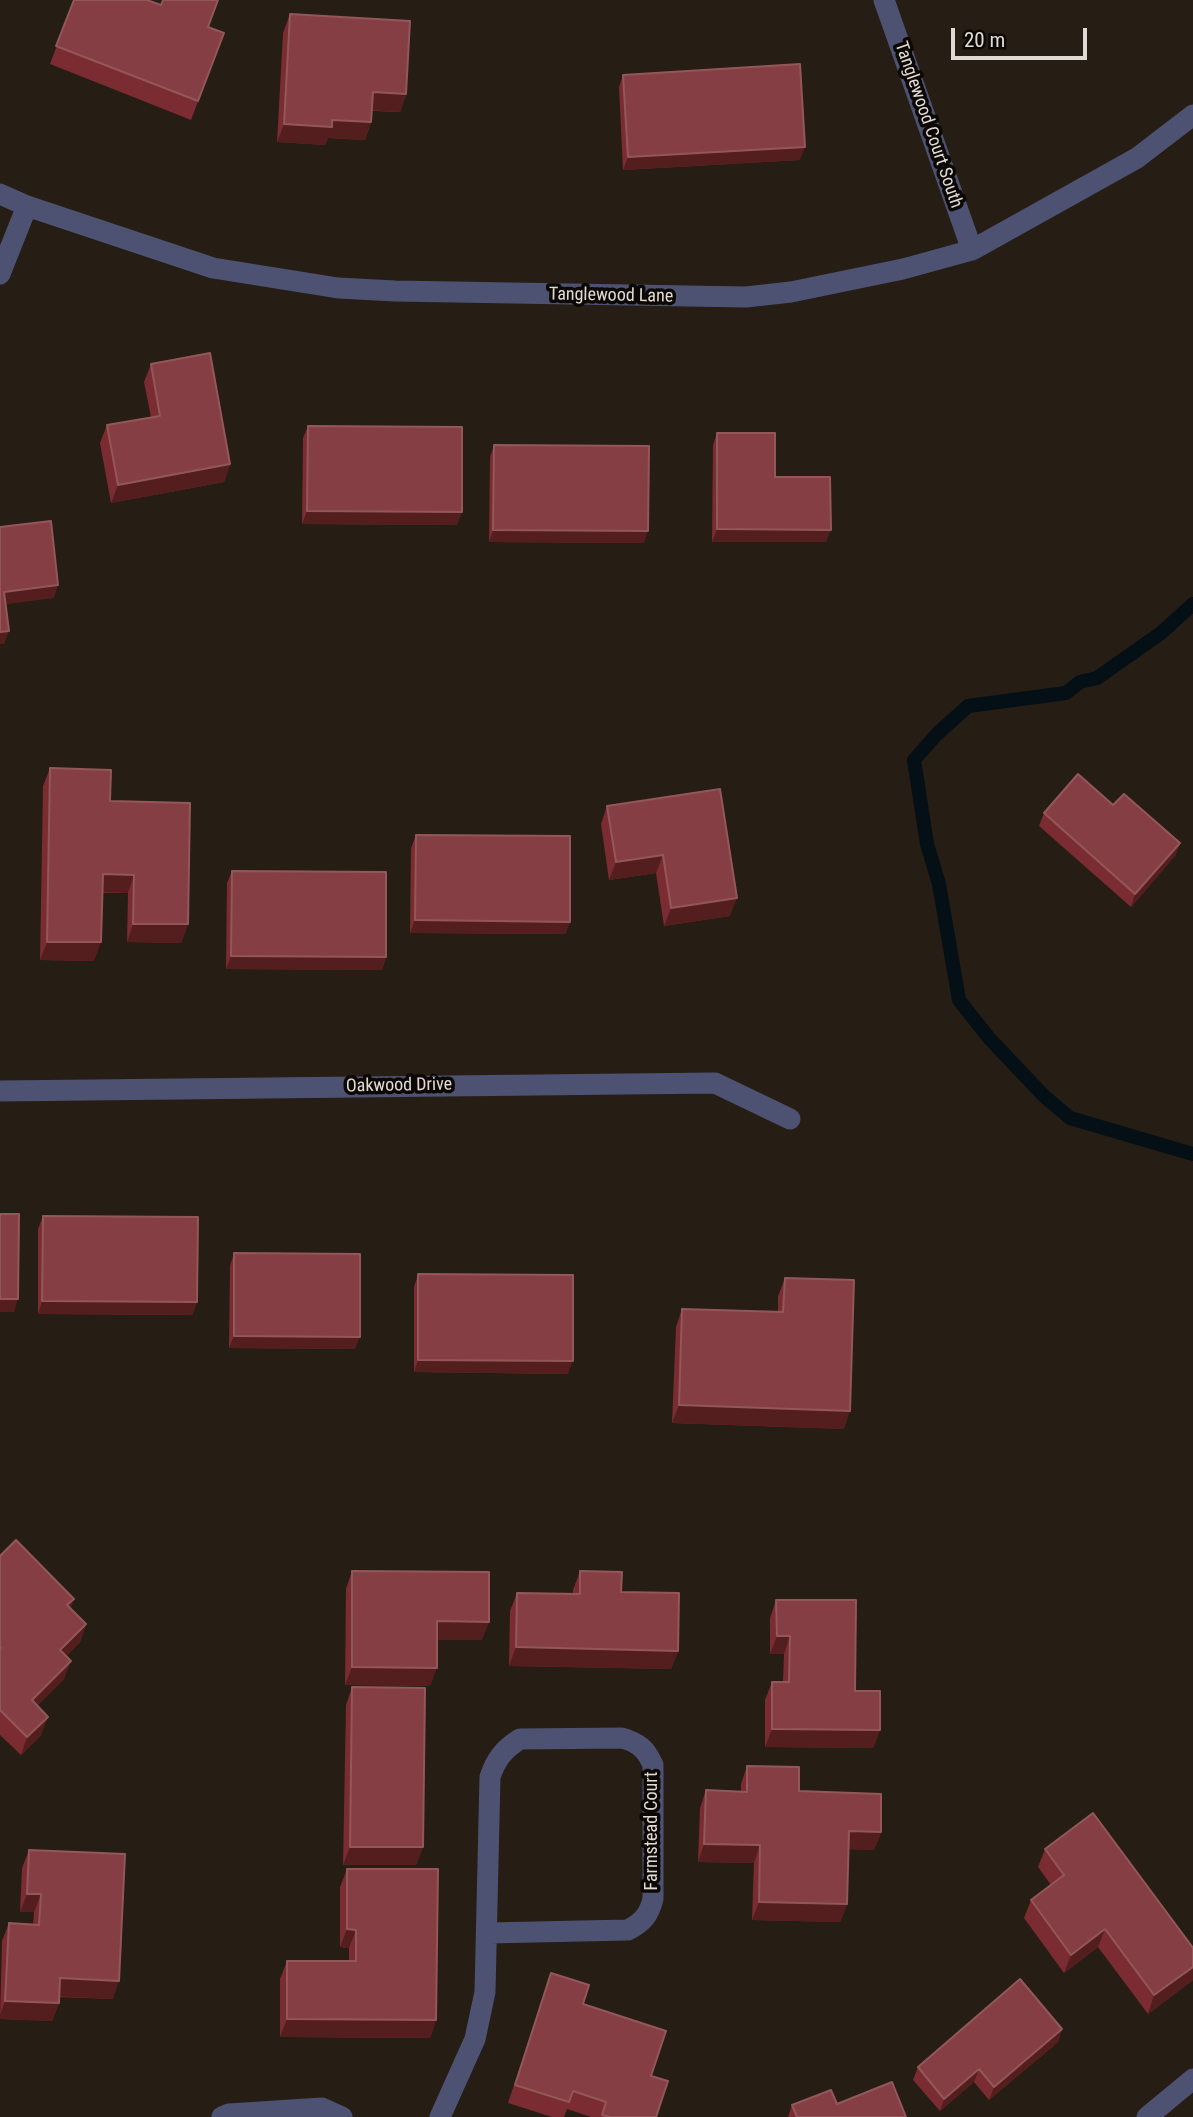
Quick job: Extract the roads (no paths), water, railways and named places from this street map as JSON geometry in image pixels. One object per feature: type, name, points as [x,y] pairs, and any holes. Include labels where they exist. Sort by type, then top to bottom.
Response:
[{"type":"street","name":"Tanglewood Court South","points":[[884,0],[972,250]]},
{"type":"street","name":"Tanglewood Lane","points":[[0,194],[27,206],[213,268],[338,288],[746,297],[831,285],[972,250],[1137,158],[1193,115]]},
{"type":"street","points":[[0,274],[27,206]]},
{"type":"street","name":"Oakwood Drive","points":[[0,1091],[715,1083],[790,1119]]},
{"type":"street","name":"Farmstead Court","points":[[440,2117],[475,2039],[485,1992],[490,1777],[495,1762],[507,1747],[520,1739],[622,1738],[636,1742],[647,1752],[653,1765],[653,1899],[650,1912],[641,1923],[628,1930],[488,1933]]},
{"type":"street","points":[[1147,2117],[1193,2080]]},
{"type":"street","points":[[222,2117],[229,2114],[322,2108],[342,2117]]},
{"type":"waterway","points":[[1193,604],[1161,633],[1097,678],[1080,682],[1066,693],[968,706],[936,735],[914,760],[927,844],[939,884],[959,1000],[989,1038],[1044,1096],[1070,1118],[1193,1154]]}]
